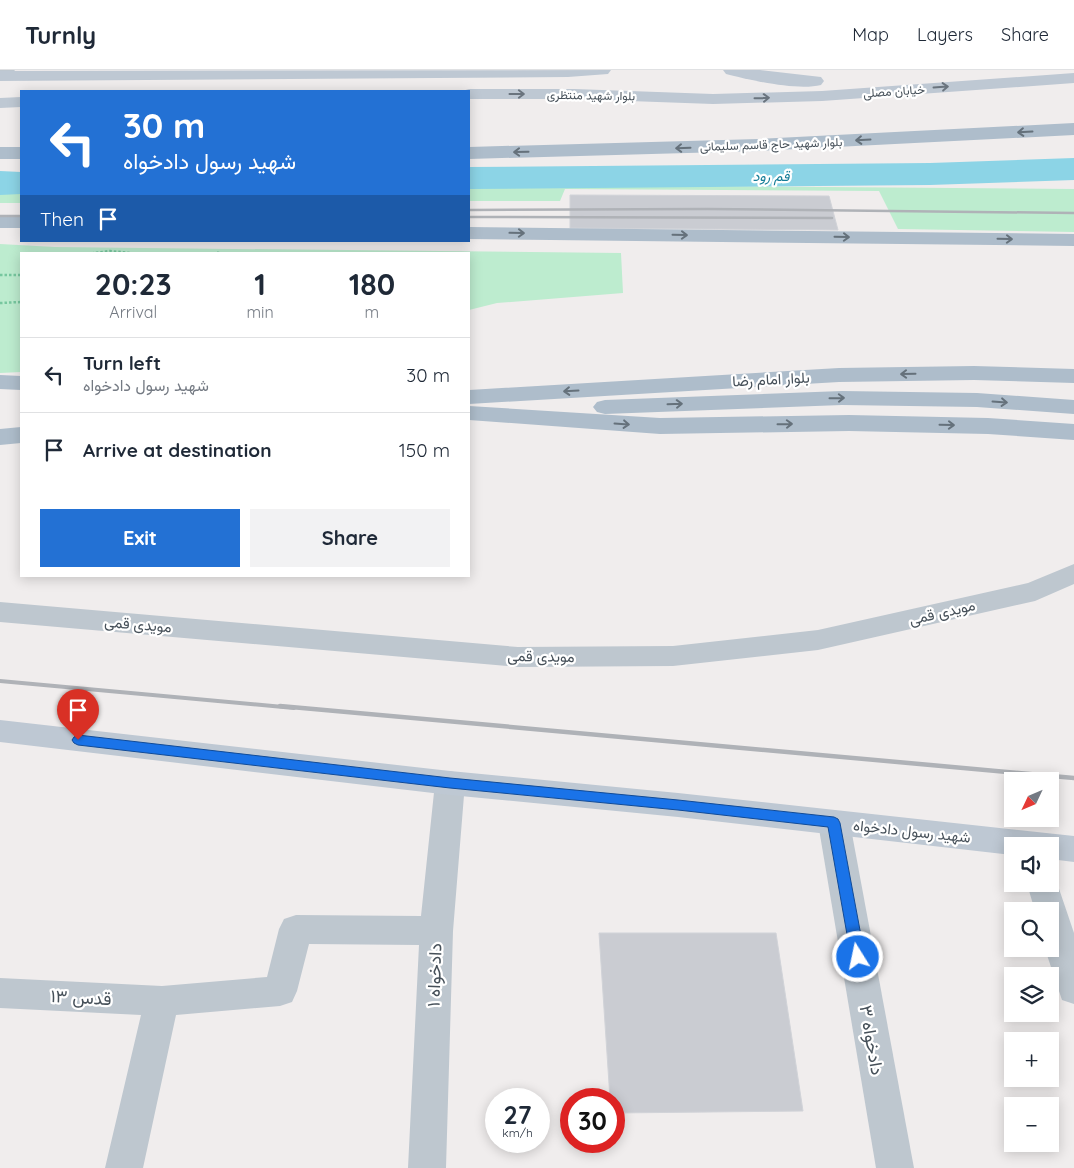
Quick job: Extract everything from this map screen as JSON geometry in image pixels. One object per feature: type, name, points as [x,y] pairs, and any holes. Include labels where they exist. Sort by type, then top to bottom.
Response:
[{"type":"main road","name":"بلوار شهید منتظری","points":[[0,76],[558,72],[602,70]]},
{"type":"main road","points":[[713,100],[731,90],[738,82],[737,75],[732,70]]},
{"type":"main road","name":"خیابان مصلی","points":[[732,70],[780,79],[817,81],[1016,70]]},
{"type":"main road","points":[[759,70],[780,79]]},
{"type":"main road","points":[[54,90],[53,88],[58,82],[81,74]]},
{"type":"main road","name":"خیابان مصلی","points":[[713,100],[822,96],[1074,78]]},
{"type":"main road","points":[[0,82],[3,89],[0,92]]},
{"type":"main road","name":"بلوار شهید منتظری","points":[[470,94],[574,94],[713,100]]},
{"type":"main road","points":[[0,103],[20,102]]},
{"type":"main road","name":"بلوار شهید حاج قاسم سلیمانی","points":[[470,153],[759,145],[1074,129]]},
{"type":"main road","points":[[0,153],[20,154]]},
{"type":"main road","points":[[0,222],[20,222]]},
{"type":"main road","points":[[470,233],[1074,240]]},
{"type":"main road","points":[[974,373],[1074,365]]},
{"type":"main road","name":"بلوار امام رضا","points":[[470,397],[839,375],[974,373],[1074,376]]},
{"type":"main road","points":[[0,382],[20,383]]},
{"type":"main road","name":"بلوار امام رضا","points":[[470,413],[842,398],[977,400],[1074,407]]},
{"type":"main road","points":[[470,413],[660,426],[859,424],[988,426],[1074,432]]},
{"type":"main road","points":[[0,437],[20,435]]},
{"type":"main road","name":"شهید رسول دادخواه","points":[[0,731],[450,783],[688,806],[1004,842]]},
{"type":"main road","name":"شهید رسول دادخواه","points":[[1059,847],[1074,848]]},
{"type":"street","points":[[0,72],[6,70]]},
{"type":"street","name":"مویدی قمی","points":[[0,612],[518,657],[673,656],[818,640],[1034,591],[1074,573]]},
{"type":"street","name":"دادخواه ۱","points":[[427,1168],[436,931],[450,783]]},
{"type":"street","name":"دادخواه ۳","points":[[834,823],[895,1168]]},
{"type":"street","points":[[1044,892],[1074,989]]},
{"type":"street","name":"قدس ۱۳","points":[[0,993],[162,1002],[280,990],[296,929],[436,931]]},
{"type":"street","points":[[124,1168],[162,1002]]},
{"type":"path","points":[[102,252],[120,252]]},
{"type":"path","points":[[0,275],[20,275]]},
{"type":"path","points":[[0,303],[20,302]]},
{"type":"green space","points":[[470,184],[1074,189],[1074,232],[898,229],[879,191],[565,189],[560,201],[470,201]]},
{"type":"green space","points":[[0,185],[20,185],[20,203],[0,203]]},
{"type":"green space","points":[[0,244],[55,247],[621,253],[623,293],[497,303],[470,310],[470,252],[20,252],[20,372],[0,373]]},
{"type":"building","points":[[570,195],[829,196],[838,230],[570,228]]},
{"type":"building","points":[[599,933],[776,933],[803,1111],[625,1113],[625,1088],[609,1088]]},
{"type":"waterway","name":"قم رود","points":[[470,178],[930,174],[1074,169]]},
{"type":"waterway","name":"قم رود","points":[[0,183],[20,183]]},
{"type":"railway","points":[[470,210],[707,209],[1074,213]]},
{"type":"railway","points":[[0,216],[20,216]]},
{"type":"railway","points":[[470,217],[832,218]]},
{"type":"railway","points":[[0,681],[294,708]]},
{"type":"railway","points":[[280,706],[1074,778]]},
{"type":"route","points":[[78,740],[450,783],[678,805],[834,823],[858,957]]}]
